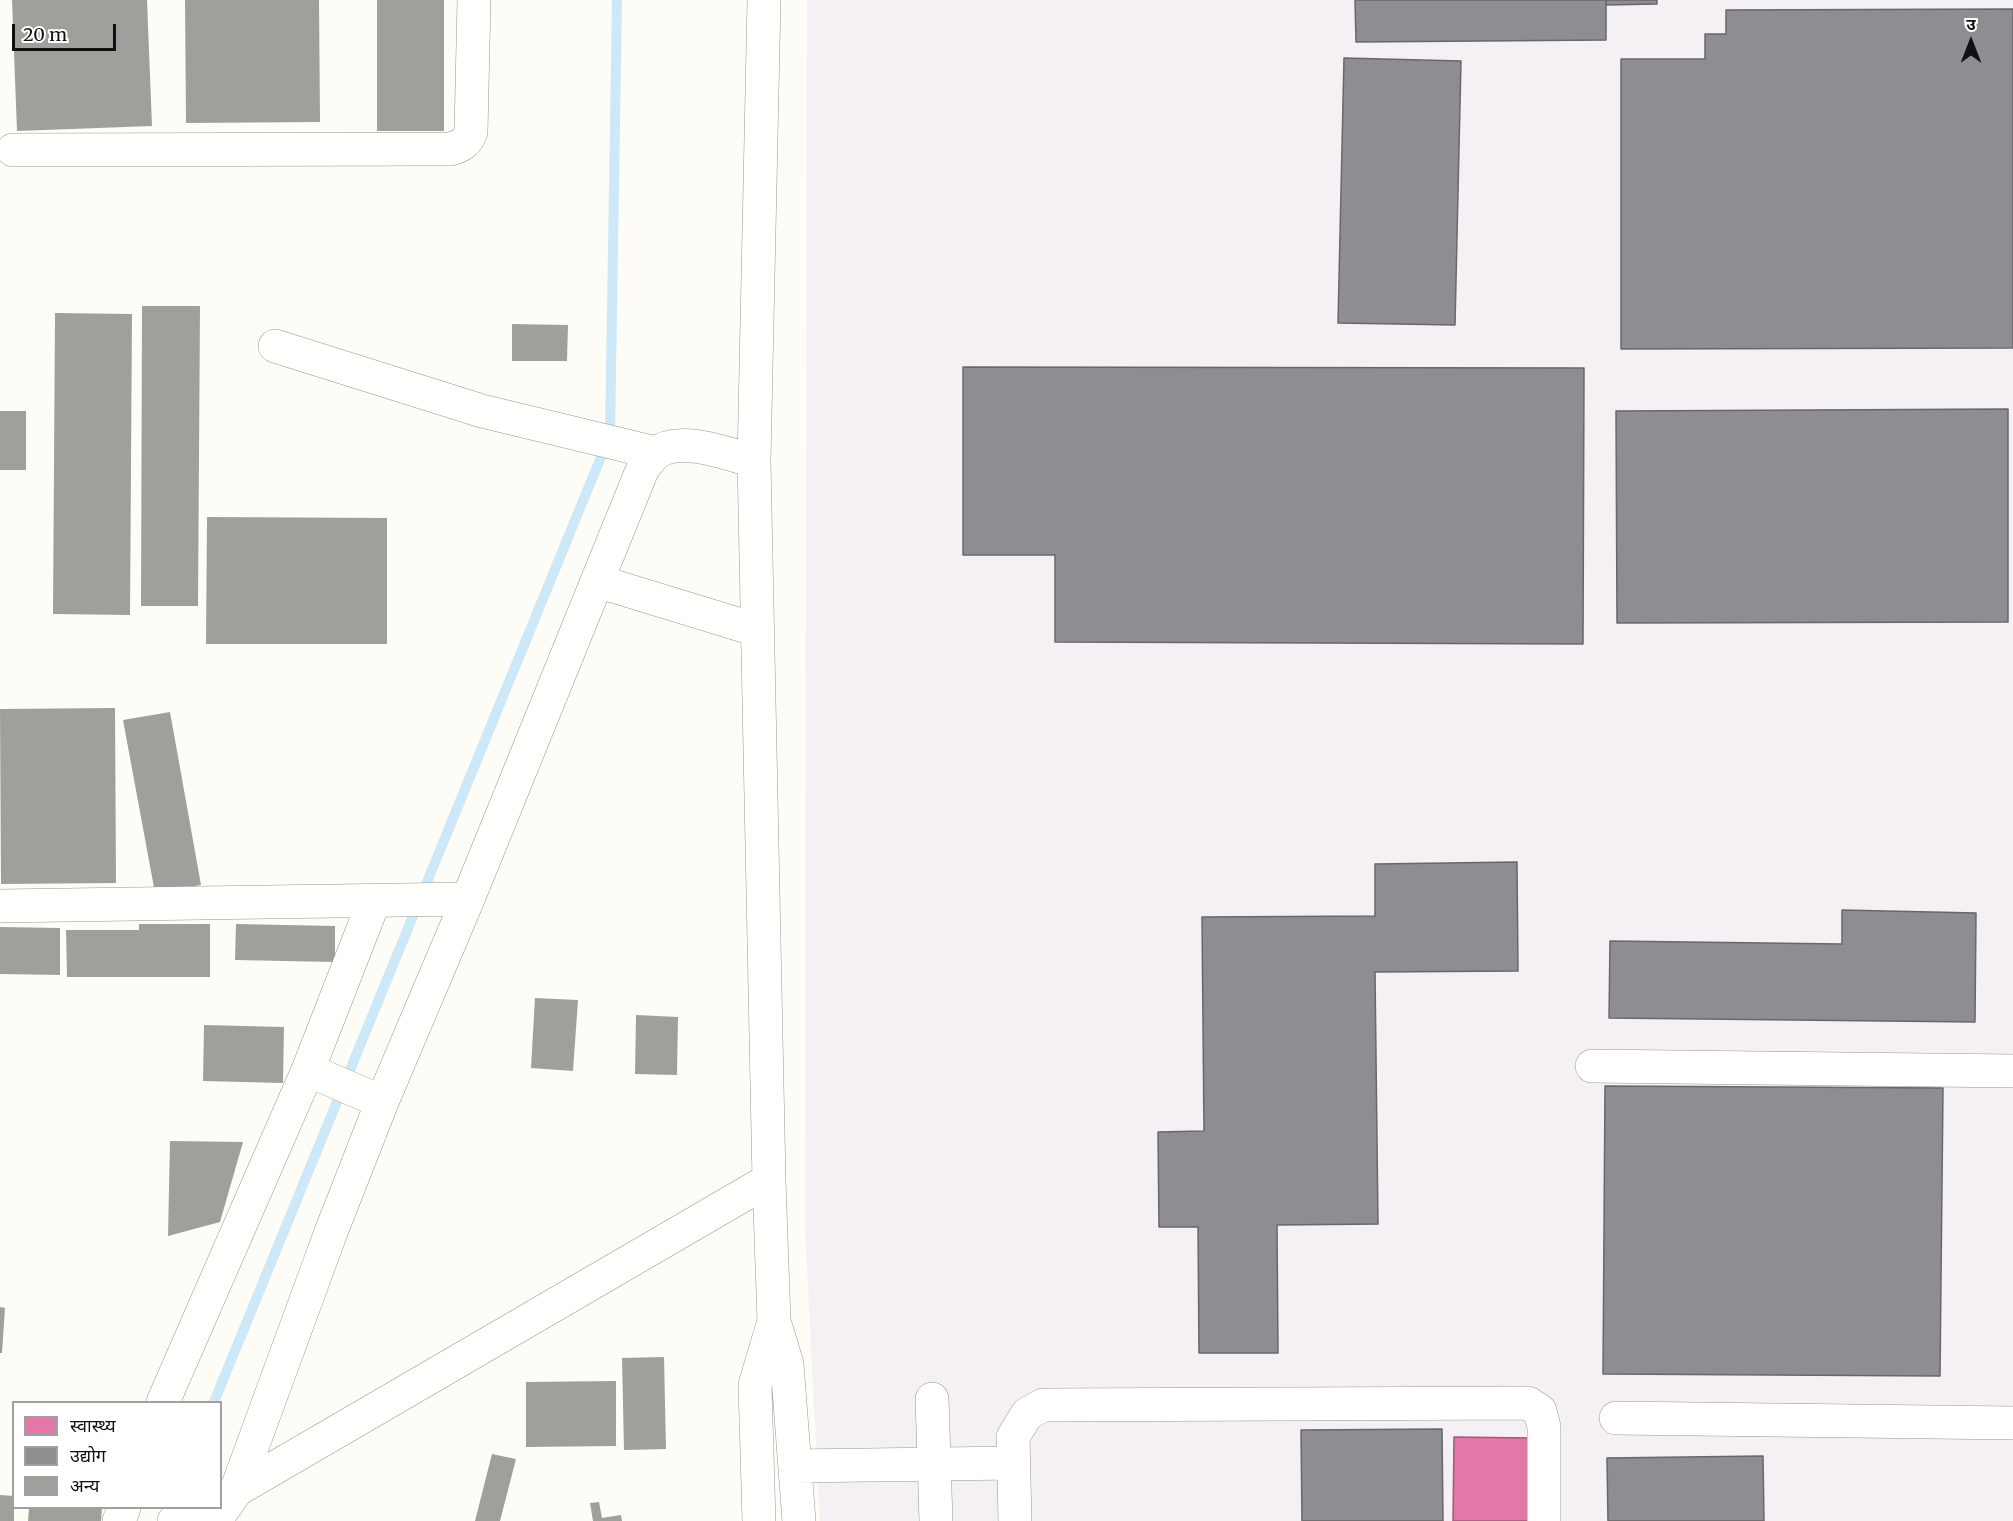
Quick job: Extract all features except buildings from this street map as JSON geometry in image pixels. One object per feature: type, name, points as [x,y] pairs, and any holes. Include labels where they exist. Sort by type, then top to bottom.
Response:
[{"type":"street","points":[[13,150],[450,149],[461,146],[468,140],[471,132],[474,0]]},
{"type":"street","points":[[764,0],[754,461],[769,1180],[774,1321],[787,1364],[799,1521]]},
{"type":"street","points":[[275,346],[482,411],[657,453]]},
{"type":"street","points":[[163,1401],[317,1074],[421,900],[597,581],[643,468],[657,453],[675,446],[698,446],[754,461]]},
{"type":"street","points":[[597,581],[758,630]]},
{"type":"street","points":[[0,906],[421,900]]},
{"type":"street","points":[[222,1477],[331,1232],[373,1098],[421,900]]},
{"type":"street","points":[[1592,1066],[2013,1071]]},
{"type":"street","points":[[317,1074],[373,1098]]},
{"type":"street","points":[[222,1500],[769,1180]]},
{"type":"street","points":[[759,1521],[755,1385],[774,1321]]},
{"type":"street","points":[[932,1400],[936,1521]]},
{"type":"street","points":[[1015,1521],[1013,1437],[1027,1414],[1043,1405],[1528,1403],[1540,1411],[1544,1427],[1544,1521]]},
{"type":"street","points":[[1616,1418],[2013,1423]]},
{"type":"street","points":[[795,1466],[1013,1463]]},
{"type":"shaded area","points":[[807,0],[2013,0],[2013,1521],[820,1521],[805,1229]]},
{"type":"waterway","points":[[214,1401],[610,435],[617,0]]}]
